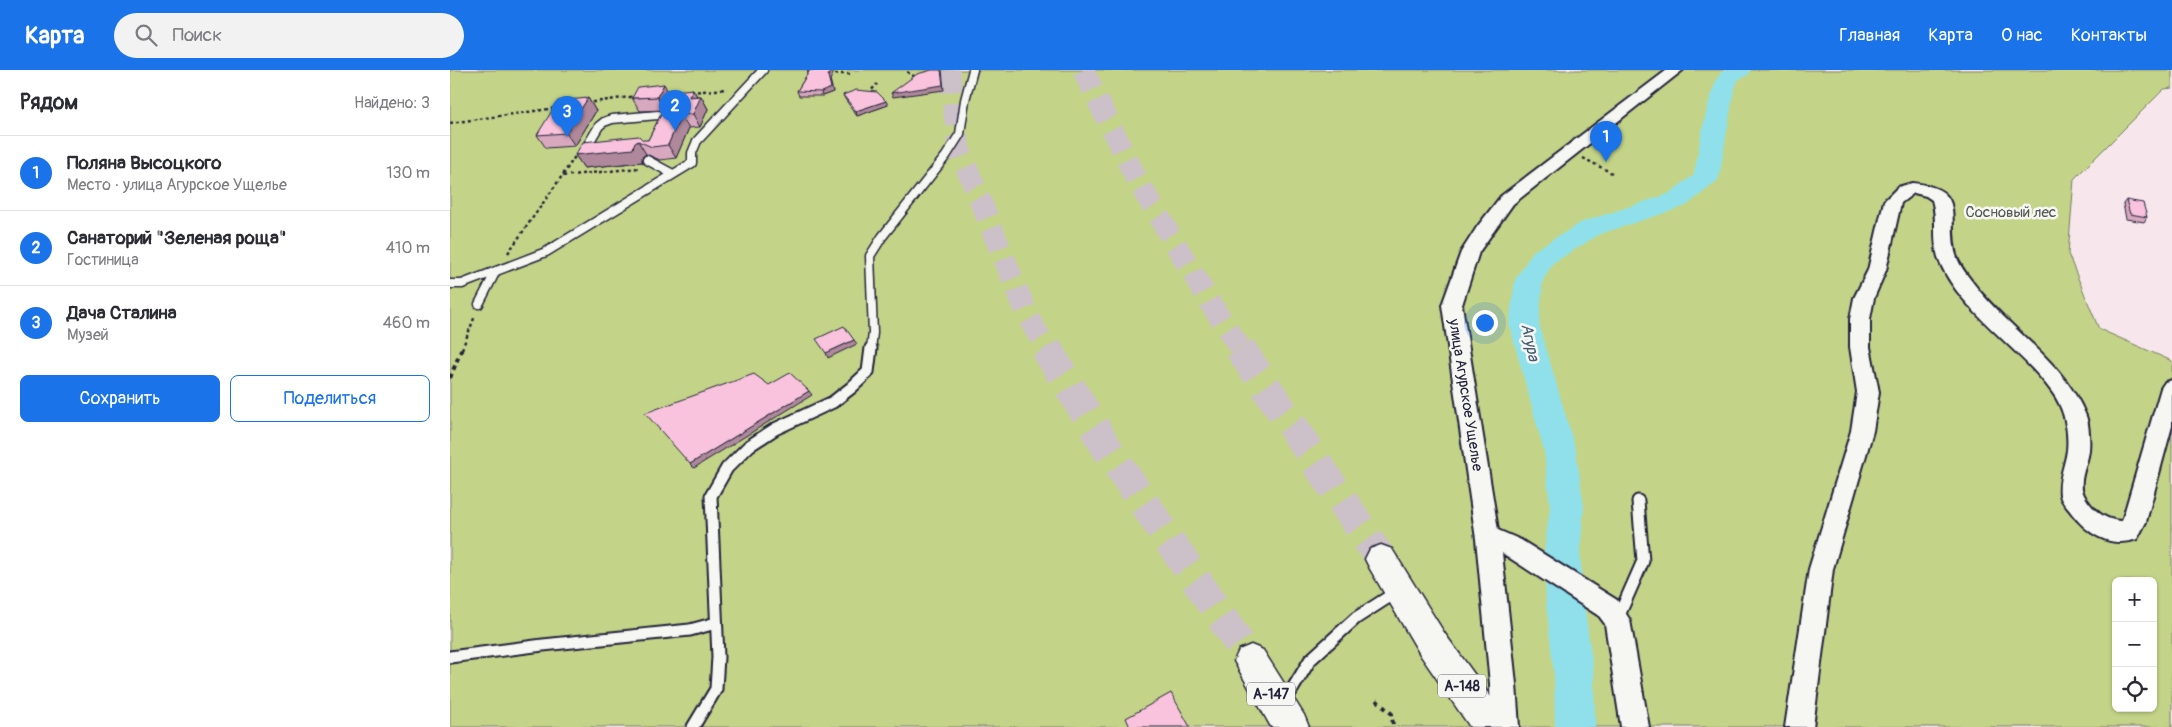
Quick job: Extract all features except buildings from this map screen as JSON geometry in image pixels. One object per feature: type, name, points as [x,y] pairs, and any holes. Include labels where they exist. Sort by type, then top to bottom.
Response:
[{"type":"highway","name":"А-148","points":[[1381,559],[1433,644],[1491,727]]},
{"type":"highway","name":"А-147","points":[[1251,661],[1286,718]]},
{"type":"street","name":"улица Агурское Ущелье","points":[[1505,727],[1503,684],[1488,539],[1452,305],[1470,252],[1483,231],[1507,200],[1676,70]]},
{"type":"street","points":[[1799,727],[1821,569],[1862,431],[1868,392],[1860,347],[1860,319],[1864,298],[1877,270],[1894,201],[1912,188],[1932,192],[1940,198],[1945,213],[1944,234],[1947,256],[1957,275],[1978,303],[2033,357],[2061,388],[2076,418],[2078,450],[2071,476],[2072,496],[2087,516],[2098,526],[2112,532],[2129,532],[2134,522],[2172,388]]},
{"type":"street","points":[[1488,539],[1500,540],[1613,614],[1635,727]]},
{"type":"lane","points":[[450,284],[462,284],[546,252],[650,186],[692,163],[691,149],[698,139],[707,132],[763,70]]},
{"type":"lane","points":[[693,727],[716,689],[718,657],[711,496],[734,457],[760,438],[834,402],[868,372],[873,333],[870,256],[882,236],[946,156],[960,134],[965,100],[973,70]]},
{"type":"lane","points":[[606,147],[590,149],[587,146],[599,126],[612,119],[664,116],[665,119],[658,135]]},
{"type":"lane","points":[[650,162],[673,174]]},
{"type":"lane","points":[[479,304],[496,271]]},
{"type":"lane","points":[[1613,614],[1643,561],[1638,501]]},
{"type":"lane","points":[[1286,718],[1310,660],[1356,618],[1399,590]]},
{"type":"lane","points":[[450,657],[543,644],[690,630],[716,623]]},
{"type":"path","points":[[907,72],[918,78]]},
{"type":"path","points":[[823,74],[853,74]]},
{"type":"path","points":[[868,94],[877,84]]},
{"type":"path","points":[[689,92],[747,88]]},
{"type":"path","points":[[584,104],[641,96]]},
{"type":"path","points":[[450,123],[564,107]]},
{"type":"path","points":[[496,271],[562,176],[576,152],[590,149]]},
{"type":"path","points":[[1570,151],[1612,173]]},
{"type":"path","points":[[562,176],[632,169],[650,162]]},
{"type":"path","points":[[450,378],[479,304]]},
{"type":"path","points":[[1376,700],[1392,714],[1394,727]]},
{"type":"green space","name":"Сосновый лес","points":[[450,70],[2172,70],[2172,88],[2164,89],[2074,179],[2068,254],[2099,329],[2172,361],[2172,727],[450,727]]},
{"type":"waterway","name":"Агура","points":[[1575,727],[1574,675],[1565,603],[1562,552],[1567,507],[1560,451],[1524,324],[1529,280],[1543,257],[1591,228],[1677,200],[1706,178],[1723,91],[1728,77],[1740,70]]},
{"type":"tunnel","points":[[949,70],[959,149],[1029,319],[1047,349]]},
{"type":"tunnel","points":[[1083,70],[1136,178],[1211,304],[1241,349]]},
{"type":"tunnel","points":[[1046,348],[1108,450],[1251,661]]},
{"type":"tunnel","points":[[1240,348],[1381,559]]},
{"type":"place","name":"Санаторий \"Зеленая роща\"","points":[[675,131]]},
{"type":"place","name":"Дача Сталина","points":[[567,137]]},
{"type":"place","name":"Поляна Высоцкого","points":[[1606,162]]}]
